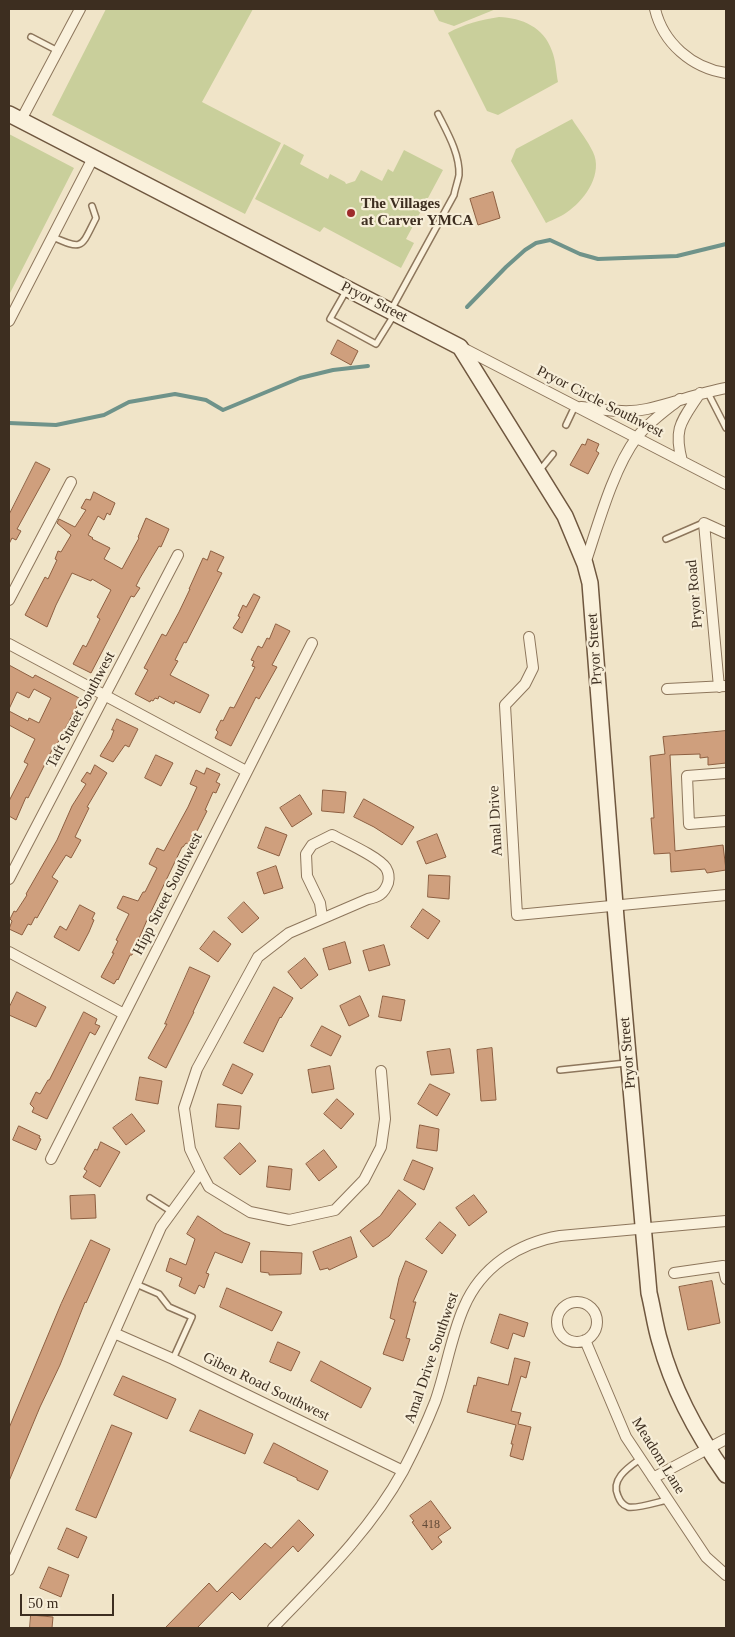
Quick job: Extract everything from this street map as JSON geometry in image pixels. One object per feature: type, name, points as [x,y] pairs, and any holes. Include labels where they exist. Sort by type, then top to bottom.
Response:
[{"type":"main road","name":"Pryor Street","points":[[15,117],[460,347],[565,516],[585,564],[590,582],[628,1062],[649,1293],[660,1342],[679,1395],[708,1450],[726,1475]]},
{"type":"street","points":[[15,117],[58,51],[80,9]]},
{"type":"street","points":[[655,9],[658,22],[669,40],[687,57],[713,71],[726,73]]},
{"type":"street","points":[[9,321],[93,158]]},
{"type":"street","name":"Pryor Circle Southwest","points":[[460,347],[726,484]]},
{"type":"street","points":[[575,406],[624,411],[646,409],[703,392],[726,388]]},
{"type":"street","points":[[682,461],[678,436],[680,424],[703,392]]},
{"type":"street","points":[[585,564],[617,474],[636,438],[654,419],[680,399]]},
{"type":"street","points":[[9,600],[71,482]]},
{"type":"street","points":[[704,523],[726,533]]},
{"type":"street","name":"Pryor Road","points":[[667,689],[723,686],[704,523]]},
{"type":"street","name":"Taft Street Southwest","points":[[9,879],[178,555]]},
{"type":"street","name":"Amal Drive","points":[[529,637],[532,668],[525,684],[504,705],[517,915],[615,904]]},
{"type":"street","name":"Hipp Street Southwest","points":[[51,1159],[312,643]]},
{"type":"street","points":[[9,644],[246,771]]},
{"type":"street","points":[[726,773],[687,776],[689,824],[726,821]]},
{"type":"street","points":[[322,917],[320,902],[307,876],[306,854],[312,845],[332,835],[378,860],[386,868],[389,878],[386,890],[379,896],[322,917],[289,932],[258,957],[197,1069],[184,1108],[190,1149],[208,1187],[250,1212],[289,1220],[335,1210],[364,1180],[381,1147],[385,1119],[381,1071]]},
{"type":"street","points":[[615,904],[726,895]]},
{"type":"street","points":[[9,952],[124,1014]]},
{"type":"street","points":[[9,1570],[161,1227],[201,1172]]},
{"type":"street","name":"Amal Drive Southwest","points":[[275,1628],[354,1543],[380,1508],[403,1472],[435,1401],[463,1308],[474,1288],[488,1270],[512,1251],[541,1239],[726,1221]]},
{"type":"street","points":[[674,1273],[724,1266],[726,1280]]},
{"type":"street","points":[[578,1301],[585,1303],[595,1311],[597,1327],[591,1337],[585,1340],[571,1342],[560,1334],[556,1321],[561,1309],[566,1305],[578,1301]]},
{"type":"street","name":"Giben Road Southwest","points":[[114,1333],[173,1359],[403,1472]]},
{"type":"street","name":"Meadom Lane","points":[[585,1340],[626,1437],[706,1556],[726,1574]]},
{"type":"street","points":[[653,1478],[726,1439]]},
{"type":"lane","points":[[31,37],[58,51]]},
{"type":"lane","points":[[348,288],[330,319],[376,344],[454,195],[459,176],[458,162],[438,114]]},
{"type":"lane","points":[[52,236],[73,246],[79,246],[84,242],[96,218],[92,206]]},
{"type":"lane","points":[[703,392],[726,428]]},
{"type":"lane","points":[[566,425],[575,406]]},
{"type":"lane","points":[[538,472],[553,454]]},
{"type":"lane","points":[[666,539],[704,523]]},
{"type":"lane","points":[[560,1070],[628,1062]]},
{"type":"lane","points":[[150,1198],[172,1212]]},
{"type":"lane","points":[[136,1284],[159,1294],[169,1307],[192,1316],[173,1359]]},
{"type":"lane","points":[[640,1458],[624,1471],[617,1483],[616,1493],[622,1504],[630,1508],[667,1500]]},
{"type":"green space","points":[[106,9],[253,9],[202,102],[281,143],[245,214],[52,115]]},
{"type":"green space","points":[[433,9],[496,9],[454,26],[439,21]]},
{"type":"green space","points":[[499,17],[524,22],[531,25],[544,36],[553,55],[558,82],[498,115],[487,111],[448,33],[472,23]]},
{"type":"green space","points":[[572,119],[593,152],[596,160],[594,176],[587,192],[576,205],[564,214],[546,223],[511,161],[516,149]]},
{"type":"green space","points":[[9,134],[74,168],[9,295]]},
{"type":"green space","name":"The Villages at Carver YMCA","points":[[284,144],[304,155],[300,164],[328,179],[330,174],[346,184],[355,181],[361,170],[382,181],[388,169],[393,172],[404,150],[443,170],[406,239],[414,243],[401,268],[324,227],[320,232],[255,199]]},
{"type":"building","points":[[493,192],[500,218],[478,225],[470,199]]},
{"type":"building","points":[[338,340],[358,351],[351,365],[331,354]]},
{"type":"building","points":[[588,439],[599,444],[596,451],[599,453],[588,474],[570,465],[582,444],[585,445]]},
{"type":"building","points":[[36,462],[50,469],[17,529],[21,531],[16,540],[12,538],[9,544],[9,515]]},
{"type":"building","points":[[94,492],[115,503],[110,515],[107,513],[104,520],[98,516],[88,535],[110,548],[104,559],[122,569],[139,538],[146,518],[169,529],[161,547],[159,546],[136,586],[140,588],[134,597],[131,596],[91,673],[73,664],[83,645],[86,647],[100,619],[97,617],[111,590],[92,579],[91,581],[72,573],[47,627],[25,615],[45,577],[48,579],[57,560],[55,559],[58,551],[61,552],[71,535],[57,523],[59,519],[75,527],[86,510],[81,508],[86,499],[90,500]]},
{"type":"building","points":[[211,551],[224,557],[217,571],[222,573],[186,643],[184,642],[175,660],[178,661],[170,675],[209,695],[200,713],[175,701],[174,704],[159,696],[158,699],[155,698],[150,702],[135,694],[148,670],[144,668],[162,634],[166,636],[179,612],[203,558],[207,560]]},
{"type":"building","points":[[254,594],[260,597],[242,633],[233,628],[240,617],[238,616],[243,605],[246,607]]},
{"type":"building","points":[[276,624],[290,631],[272,665],[277,667],[259,699],[256,697],[231,746],[215,738],[218,732],[216,730],[230,707],[234,708],[255,667],[252,666],[254,661],[251,660],[258,646],[262,648],[267,638],[269,639]]},
{"type":"building","points":[[9,665],[33,678],[35,675],[81,699],[57,745],[55,744],[28,798],[26,797],[16,820],[9,816],[9,801],[28,764],[24,762],[35,739],[9,725],[9,711],[28,721],[29,718],[39,723],[51,698],[34,689],[29,698],[17,692],[9,709]]},
{"type":"building","points":[[117,719],[138,729],[129,747],[125,745],[113,762],[100,756],[111,738]]},
{"type":"building","points":[[726,731],[726,763],[708,765],[708,757],[700,758],[700,754],[670,755],[675,851],[723,845],[726,870],[707,873],[705,869],[671,872],[670,853],[654,854],[651,818],[654,818],[650,756],[665,754],[663,737]]},
{"type":"building","points":[[156,755],[173,763],[161,786],[145,778]]},
{"type":"building","points":[[95,765],[107,773],[87,807],[89,808],[75,837],[81,840],[71,858],[66,855],[52,877],[58,881],[37,918],[35,917],[31,925],[28,924],[22,935],[9,929],[12,921],[10,919],[14,911],[16,912],[27,895],[57,840],[72,806],[86,784],[81,781],[87,772],[90,774]]},
{"type":"building","points":[[207,768],[220,774],[216,782],[220,784],[216,793],[213,792],[205,810],[207,811],[190,845],[186,843],[182,847],[132,955],[130,955],[118,980],[114,984],[101,977],[114,953],[112,953],[118,941],[116,940],[129,914],[117,908],[123,896],[138,901],[143,892],[145,892],[157,868],[149,864],[157,848],[164,851],[197,787],[190,784],[196,770],[204,774]]},
{"type":"building","points":[[323,790],[346,792],[344,813],[322,811]]},
{"type":"building","points":[[300,795],[312,814],[292,827],[280,808]]},
{"type":"building","points":[[364,799],[414,827],[402,845],[354,817]]},
{"type":"building","points":[[266,827],[287,835],[279,856],[258,848]]},
{"type":"building","points":[[437,834],[446,857],[426,864],[417,842]]},
{"type":"building","points":[[276,866],[283,888],[264,894],[257,873]]},
{"type":"building","points":[[429,875],[450,876],[449,899],[428,897]]},
{"type":"building","points":[[244,902],[259,918],[242,933],[228,918]]},
{"type":"building","points":[[80,905],[95,913],[89,932],[79,951],[54,937],[60,926],[66,930]]},
{"type":"building","points":[[423,909],[440,921],[428,939],[411,927]]},
{"type":"building","points":[[214,931],[231,944],[218,962],[200,949]]},
{"type":"building","points":[[345,942],[351,963],[329,970],[323,949]]},
{"type":"building","points":[[384,945],[390,965],[369,971],[363,951]]},
{"type":"building","points":[[305,958],[318,975],[301,989],[288,972]]},
{"type":"building","points":[[190,967],[210,976],[166,1068],[148,1058],[167,1024],[165,1024]]},
{"type":"building","points":[[274,987],[293,998],[280,1017],[263,1052],[244,1043]]},
{"type":"building","points":[[17,992],[46,1007],[36,1027],[9,1015],[9,1008]]},
{"type":"building","points":[[360,996],[369,1016],[349,1026],[340,1006]]},
{"type":"building","points":[[383,996],[405,1000],[401,1021],[379,1017]]},
{"type":"building","points":[[84,1012],[97,1019],[95,1024],[100,1026],[95,1035],[90,1032],[47,1119],[32,1112],[34,1108],[30,1104],[36,1092],[40,1094],[49,1080]]},
{"type":"building","points":[[322,1026],[341,1036],[331,1056],[311,1046]]},
{"type":"building","points":[[492,1048],[496,1100],[481,1101],[477,1050]]},
{"type":"building","points":[[450,1049],[454,1073],[431,1075],[427,1052]]},
{"type":"building","points":[[233,1064],[253,1074],[242,1094],[223,1085]]},
{"type":"building","points":[[330,1066],[334,1089],[312,1093],[308,1070]]},
{"type":"building","points":[[140,1077],[162,1081],[158,1104],[136,1100]]},
{"type":"building","points":[[430,1084],[450,1094],[437,1116],[418,1104]]},
{"type":"building","points":[[337,1099],[354,1114],[341,1129],[324,1114]]},
{"type":"building","points":[[218,1104],[241,1106],[239,1129],[216,1127]]},
{"type":"building","points":[[132,1114],[145,1131],[126,1145],[113,1128]]},
{"type":"building","points":[[420,1125],[439,1129],[437,1151],[417,1148]]},
{"type":"building","points":[[19,1126],[40,1136],[39,1138],[41,1139],[36,1150],[13,1140]]},
{"type":"building","points":[[101,1142],[120,1152],[100,1187],[83,1177],[87,1171],[84,1169]]},
{"type":"building","points":[[240,1143],[256,1161],[240,1175],[224,1158]]},
{"type":"building","points":[[324,1150],[337,1167],[319,1181],[306,1164]]},
{"type":"building","points":[[413,1160],[433,1168],[424,1190],[404,1180]]},
{"type":"building","points":[[269,1166],[292,1169],[290,1190],[267,1187]]},
{"type":"building","points":[[399,1190],[416,1204],[389,1236],[373,1247],[360,1231],[380,1216]]},
{"type":"building","points":[[95,1195],[96,1218],[71,1219],[70,1196]]},
{"type":"building","points":[[474,1195],[487,1212],[469,1226],[456,1208]]},
{"type":"building","points":[[198,1216],[224,1233],[250,1243],[242,1263],[215,1252],[206,1273],[209,1274],[204,1288],[199,1285],[195,1294],[179,1286],[182,1278],[166,1271],[170,1258],[186,1265],[195,1239],[187,1234]]},
{"type":"building","points":[[440,1222],[456,1235],[442,1254],[426,1239]]},
{"type":"building","points":[[351,1237],[357,1257],[329,1270],[328,1268],[320,1270],[313,1252]]},
{"type":"building","points":[[91,1240],[110,1249],[85,1302],[60,1365],[9,1481],[9,1428],[61,1304]]},
{"type":"building","points":[[261,1251],[302,1253],[301,1274],[269,1275],[269,1273],[261,1272]]},
{"type":"building","points":[[406,1261],[427,1271],[413,1302],[416,1302],[406,1338],[410,1339],[403,1361],[383,1354],[395,1320],[390,1318],[399,1278]]},
{"type":"building","points":[[712,1281],[720,1323],[688,1330],[679,1287]]},
{"type":"building","points":[[227,1288],[282,1312],[272,1331],[220,1307]]},
{"type":"building","points":[[500,1314],[528,1323],[524,1337],[513,1333],[508,1349],[491,1343]]},
{"type":"building","points":[[278,1342],[300,1352],[291,1371],[270,1362]]},
{"type":"building","points":[[515,1358],[530,1362],[526,1378],[521,1376],[511,1411],[521,1413],[518,1424],[531,1427],[523,1460],[510,1456],[516,1425],[467,1412],[478,1377],[508,1385]]},
{"type":"building","points":[[321,1361],[371,1388],[361,1408],[311,1381]]},
{"type":"building","points":[[123,1376],[176,1399],[167,1419],[114,1395]]},
{"type":"building","points":[[200,1410],[253,1434],[245,1454],[190,1431]]},
{"type":"building","points":[[112,1425],[132,1433],[96,1518],[76,1510]]},
{"type":"building","points":[[274,1443],[328,1471],[318,1490],[264,1463]]},
{"type":"building","points":[[431,1501],[451,1528],[438,1537],[442,1542],[432,1550],[412,1522],[414,1521],[410,1516]]},
{"type":"building","points":[[299,1520],[314,1535],[298,1552],[293,1546],[240,1600],[232,1592],[197,1628],[165,1628],[209,1583],[217,1592],[265,1543],[271,1548]]},
{"type":"building","points":[[67,1528],[87,1537],[78,1558],[58,1549]]},
{"type":"building","points":[[49,1567],[69,1575],[61,1597],[40,1588]]},
{"type":"building","points":[[31,1615],[53,1617],[52,1628],[30,1628]]},
{"type":"waterway","points":[[467,307],[506,267],[536,243],[550,240],[580,254],[598,259],[677,256],[726,244]]},
{"type":"waterway","points":[[9,423],[56,425],[104,415],[129,402],[175,394],[206,400],[223,410],[300,378],[333,370],[368,366]]},
{"type":"place","name":"The Villages at Carver YMCA","points":[[351,213]]}]
